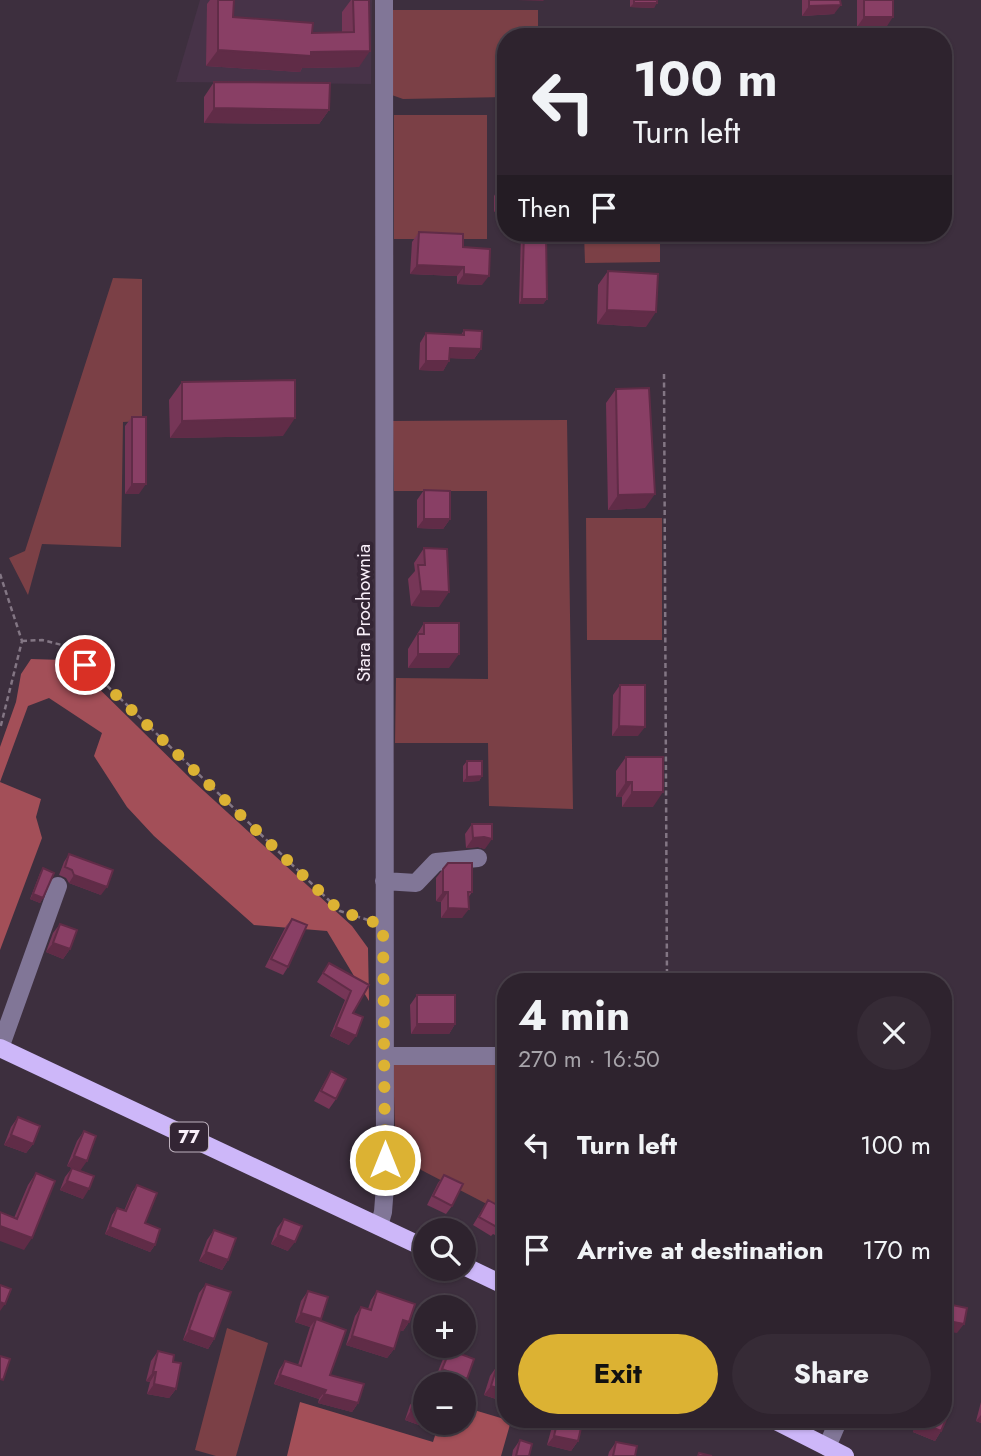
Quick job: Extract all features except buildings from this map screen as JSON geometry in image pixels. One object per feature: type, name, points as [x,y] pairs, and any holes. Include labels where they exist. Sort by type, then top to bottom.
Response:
[{"type":"main road","name":"77","points":[[0,1048],[413,1242]]},
{"type":"main road","points":[[476,1272],[497,1282]]},
{"type":"main road","points":[[790,1428],[845,1456]]},
{"type":"street","name":"Stara Prochownia","points":[[379,1226],[385,1186],[384,0]]},
{"type":"street","points":[[384,881],[416,883],[436,862],[478,859]]},
{"type":"street","points":[[0,1048],[58,886]]},
{"type":"street","points":[[385,1056],[497,1056]]},
{"type":"street","points":[[827,1447],[835,1428]]},
{"type":"path","points":[[664,374],[667,973]]},
{"type":"path","points":[[0,574],[22,641],[0,729]]},
{"type":"path","points":[[22,641],[42,640],[66,646],[340,911],[383,925]]},
{"type":"shaded area","points":[[200,0],[372,0],[371,84],[176,82]]},
{"type":"shaded area","points":[[392,10],[538,10],[538,28],[497,28],[497,97],[403,99],[389,94]]},
{"type":"shaded area","points":[[394,115],[487,115],[487,239],[394,239]]},
{"type":"shaded area","points":[[584,242],[660,242],[660,262],[585,263]]},
{"type":"shaded area","points":[[113,278],[142,279],[142,421],[123,422],[121,547],[42,544],[28,595],[9,558],[25,551]]},
{"type":"shaded area","points":[[567,420],[573,809],[489,806],[488,743],[395,743],[396,678],[488,679],[487,491],[394,491],[393,421]]},
{"type":"shaded area","points":[[586,518],[662,518],[662,640],[587,640]]},
{"type":"shaded area","points":[[31,659],[63,660],[80,670],[193,781],[352,926],[368,948],[369,1001],[327,931],[254,925],[154,836],[127,807],[94,756],[102,733],[49,698],[28,706],[0,782],[0,747],[16,702],[21,674]]},
{"type":"shaded area","points":[[0,782],[41,799],[36,817],[42,838],[0,950]]},
{"type":"shaded area","points":[[393,1063],[497,1063],[497,1209],[400,1159],[396,1162]]},
{"type":"shaded area","points":[[227,1328],[268,1343],[236,1456],[216,1456],[195,1450]]},
{"type":"shaded area","points":[[300,1402],[433,1442],[435,1435],[476,1435],[476,1411],[497,1417],[497,1428],[509,1428],[501,1456],[287,1456]]},
{"type":"route","points":[[85,665],[340,911],[383,925],[385,1160]]}]
